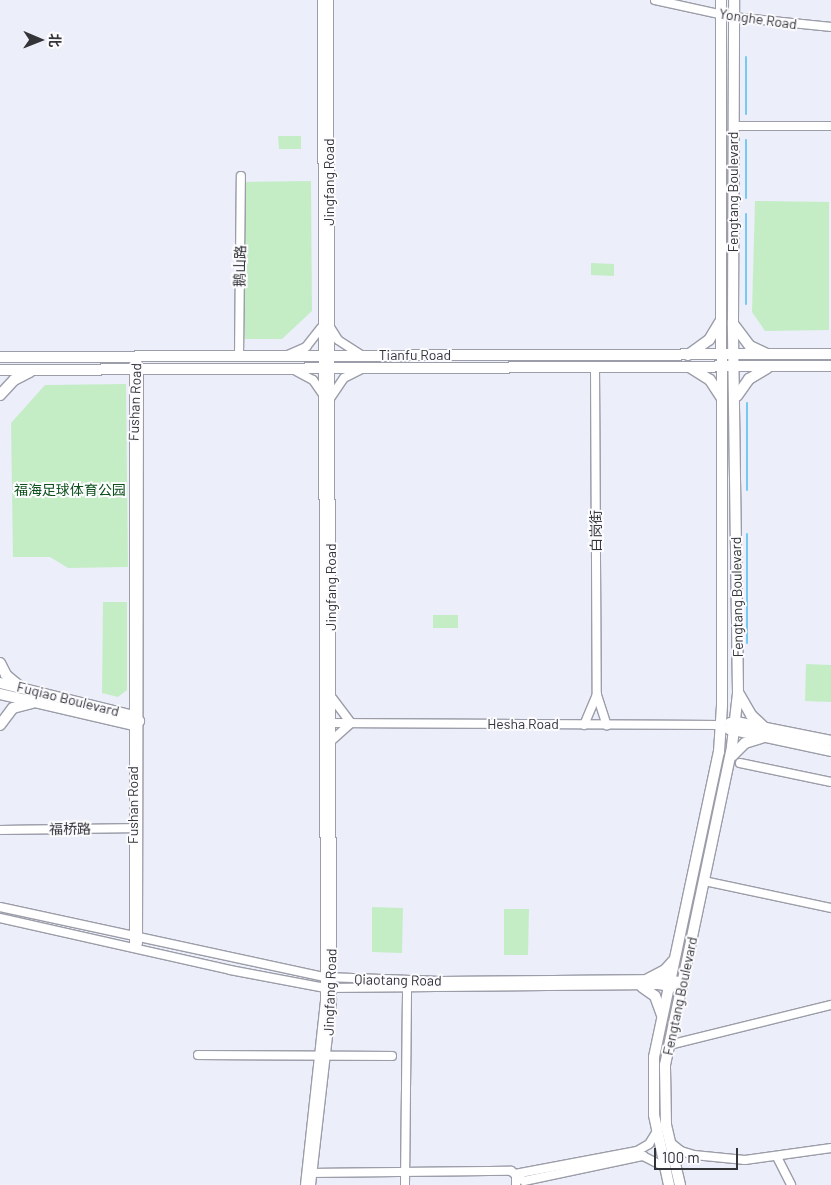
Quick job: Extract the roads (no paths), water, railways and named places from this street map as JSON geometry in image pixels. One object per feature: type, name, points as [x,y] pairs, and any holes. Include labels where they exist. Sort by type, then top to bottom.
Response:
[{"type":"main road","name":"Fengtang Boulevard","points":[[680,1185],[668,1166],[656,1132],[654,1069],[662,1018],[719,752],[721,725],[723,404],[721,319],[721,0]]},
{"type":"main road","name":"Fengtang Boulevard","points":[[668,1185],[668,1140],[664,1082],[669,1045],[729,761],[738,693],[733,321],[732,126],[734,0]]},
{"type":"main road","points":[[688,355],[709,340],[721,319]]},
{"type":"main road","points":[[733,321],[744,340],[768,355]]},
{"type":"main road","name":"Tianfu Road","points":[[0,357],[831,354]]},
{"type":"main road","points":[[735,407],[743,384],[769,366]]},
{"type":"main road","name":"Tianfu Road","points":[[0,370],[831,366]]},
{"type":"main road","points":[[688,367],[710,380],[723,404]]},
{"type":"main road","points":[[0,395],[23,374],[42,370]]},
{"type":"main road","points":[[0,663],[12,681],[24,689]]},
{"type":"main road","name":"Fuqiao Boulevard","points":[[0,683],[135,721]]},
{"type":"main road","points":[[729,761],[739,747],[766,733],[751,716],[738,693]]},
{"type":"main road","name":"Fuqiao Boulevard","points":[[0,694],[135,721]]},
{"type":"main road","points":[[0,725],[13,708],[40,703]]},
{"type":"main road","name":"Hesha Road","points":[[721,725],[766,733],[831,751]]},
{"type":"main road","name":"Hesha Road","points":[[766,733],[831,742]]},
{"type":"main road","points":[[662,1018],[655,996],[645,983],[665,970],[676,955]]},
{"type":"street","name":"Jingfang Road","points":[[322,0],[326,326]]},
{"type":"street","name":"Jingfang Road","points":[[328,977],[331,741],[328,723],[331,696],[330,399],[326,369],[329,0]]},
{"type":"street","name":"Yonghe Road","points":[[655,0],[733,17],[831,27]]},
{"type":"street","points":[[732,126],[831,126]]},
{"type":"street","name":"鹅山路","points":[[239,356],[241,176]]},
{"type":"street","points":[[286,355],[306,346],[326,326],[338,340],[361,355]]},
{"type":"street","name":"Fushan Road","points":[[135,949],[136,356]]},
{"type":"street","name":"白岗街","points":[[595,367],[597,695]]},
{"type":"street","points":[[292,369],[313,380],[322,393]]},
{"type":"street","name":"Jingfang Road","points":[[309,1173],[323,1056],[328,988],[328,723],[322,393],[326,369]]},
{"type":"street","points":[[330,399],[344,378],[362,369]]},
{"type":"street","points":[[584,724],[597,695]]},
{"type":"street","points":[[597,695],[607,725]]},
{"type":"street","points":[[331,696],[351,723],[331,741]]},
{"type":"street","name":"Hesha Road","points":[[328,723],[721,725]]},
{"type":"street","points":[[740,763],[831,782]]},
{"type":"street","name":"福桥路","points":[[0,830],[136,828]]},
{"type":"street","points":[[704,881],[831,908]]},
{"type":"street","name":"Qiaotang Road","points":[[0,907],[136,938],[328,977],[440,981],[645,983]]},
{"type":"street","name":"Qiaotang Road","points":[[0,918],[135,949],[328,988],[670,982],[683,985]]},
{"type":"street","points":[[405,988],[407,1022],[405,1185]]},
{"type":"street","points":[[669,1045],[831,1005]]},
{"type":"street","points":[[198,1055],[392,1056]]},
{"type":"street","points":[[309,1173],[501,1172],[516,1174],[637,1151],[649,1144],[656,1132]]},
{"type":"street","points":[[668,1140],[681,1150],[694,1155],[745,1160],[831,1148]]},
{"type":"street","points":[[516,1174],[524,1181],[643,1156],[668,1166],[682,1158],[694,1155]]},
{"type":"street","points":[[777,1157],[791,1185]]},
{"type":"street","points":[[305,1185],[309,1173]]},
{"type":"street","points":[[309,1173],[311,1185]]},
{"type":"street","points":[[516,1174],[516,1185]]},
{"type":"waterway","points":[[746,57],[746,114]]},
{"type":"waterway","points":[[746,140],[746,198]]},
{"type":"waterway","points":[[746,214],[746,304]]},
{"type":"waterway","points":[[747,403],[747,490]]},
{"type":"waterway","points":[[747,534],[747,643]]},
{"type":"park label","name":"福海足球体育公园","points":[[70,490]]}]
